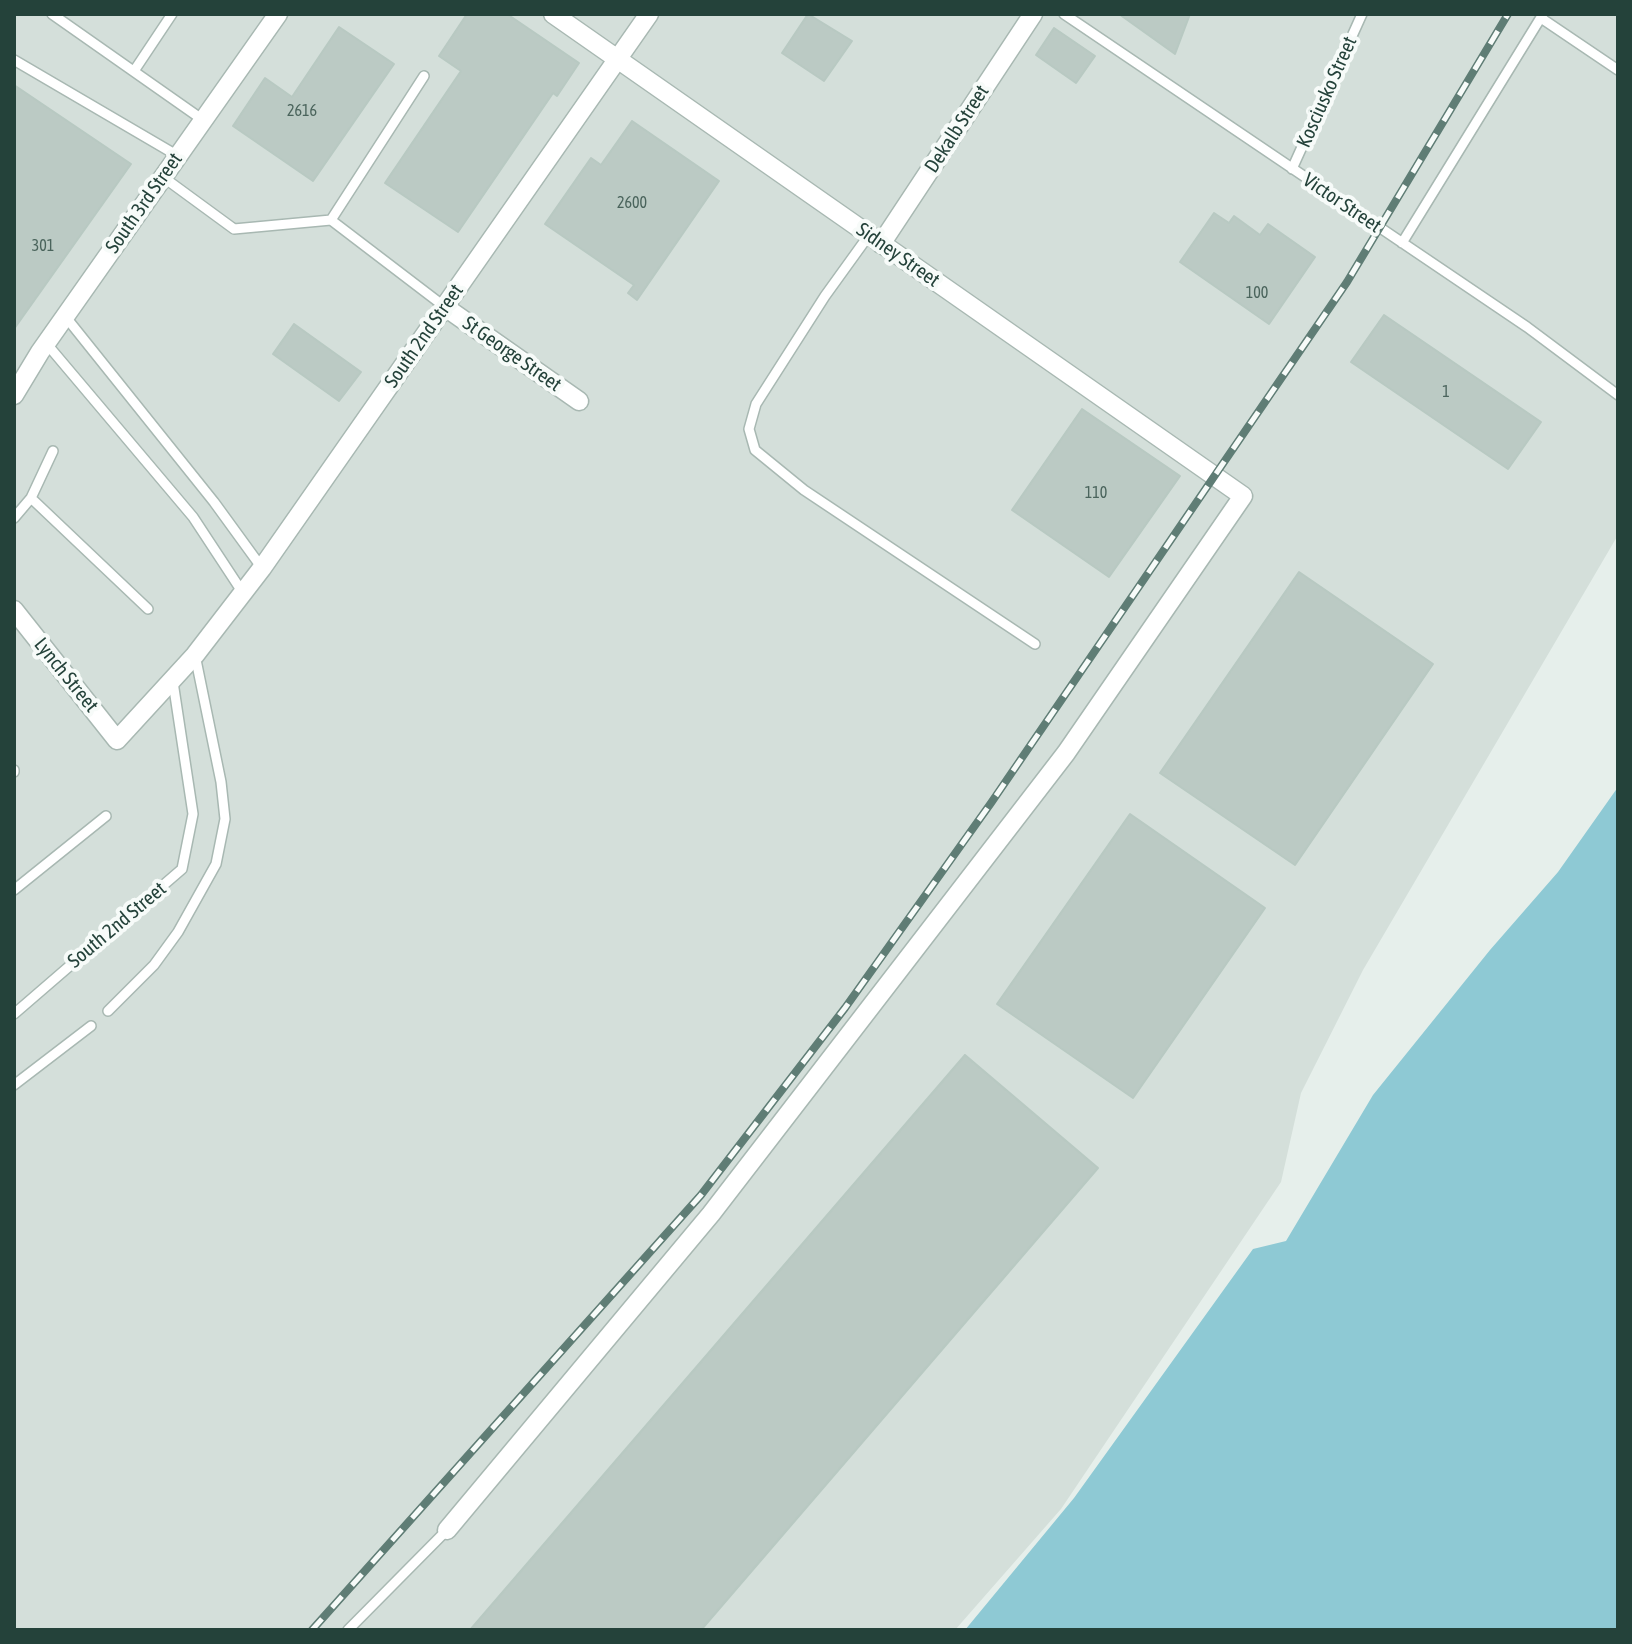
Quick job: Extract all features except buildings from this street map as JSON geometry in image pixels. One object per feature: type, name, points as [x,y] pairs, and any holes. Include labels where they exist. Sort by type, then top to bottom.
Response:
[{"type":"street","name":"South 3rd Street","points":[[14,395],[46,343],[278,14]]},
{"type":"street","name":"Sidney Street","points":[[447,1530],[711,1214],[1057,766],[1243,496],[553,14]]},
{"type":"street","name":"South 2nd Street","points":[[117,740],[195,655],[262,568],[649,14]]},
{"type":"street","name":"Dekalb Street","points":[[875,240],[1033,14]]},
{"type":"street","name":"St George Street","points":[[445,307],[579,401]]},
{"type":"street","name":"Lynch Street","points":[[14,610],[117,740]]},
{"type":"lane","points":[[52,14],[203,120]]},
{"type":"lane","points":[[134,71],[172,14]]},
{"type":"lane","name":"Victor Street","points":[[1064,14],[1527,327],[1618,395]]},
{"type":"lane","name":"Kosciusko Street","points":[[1292,169],[1362,14]]},
{"type":"lane","points":[[1402,243],[1542,16],[1618,70]]},
{"type":"lane","points":[[14,60],[178,156]]},
{"type":"lane","points":[[331,220],[424,76]]},
{"type":"lane","points":[[163,177],[234,229],[331,220],[445,307]]},
{"type":"lane","name":"Dekalb Street","points":[[875,240],[815,310],[756,404],[749,429],[755,450],[804,490],[1035,644]]},
{"type":"lane","points":[[65,316],[214,502],[262,568]]},
{"type":"lane","points":[[46,343],[193,517],[243,593]]},
{"type":"lane","points":[[14,518],[31,498],[53,451]]},
{"type":"lane","points":[[31,498],[148,609]]},
{"type":"lane","name":"South 2nd Street","points":[[108,1011],[162,954],[199,899],[216,864],[225,819],[221,782],[195,655]]},
{"type":"lane","name":"South 2nd Street","points":[[14,1014],[182,869],[193,814],[172,678]]},
{"type":"lane","points":[[14,890],[106,816]]},
{"type":"lane","points":[[14,1085],[91,1026]]},
{"type":"lane","points":[[348,1630],[447,1530]]},
{"type":"shaded area","points":[[14,14],[1618,14],[1618,535],[1363,970],[1301,1093],[1281,1182],[1061,1509],[955,1630],[14,1630]]},
{"type":"water","points":[[1618,787],[1618,1630],[965,1630],[1074,1498],[1253,1249],[1286,1241],[1373,1095],[1490,950],[1558,872]]},
{"type":"railway","points":[[312,1630],[701,1195],[845,1008],[991,803],[1347,282],[1508,14]]}]
